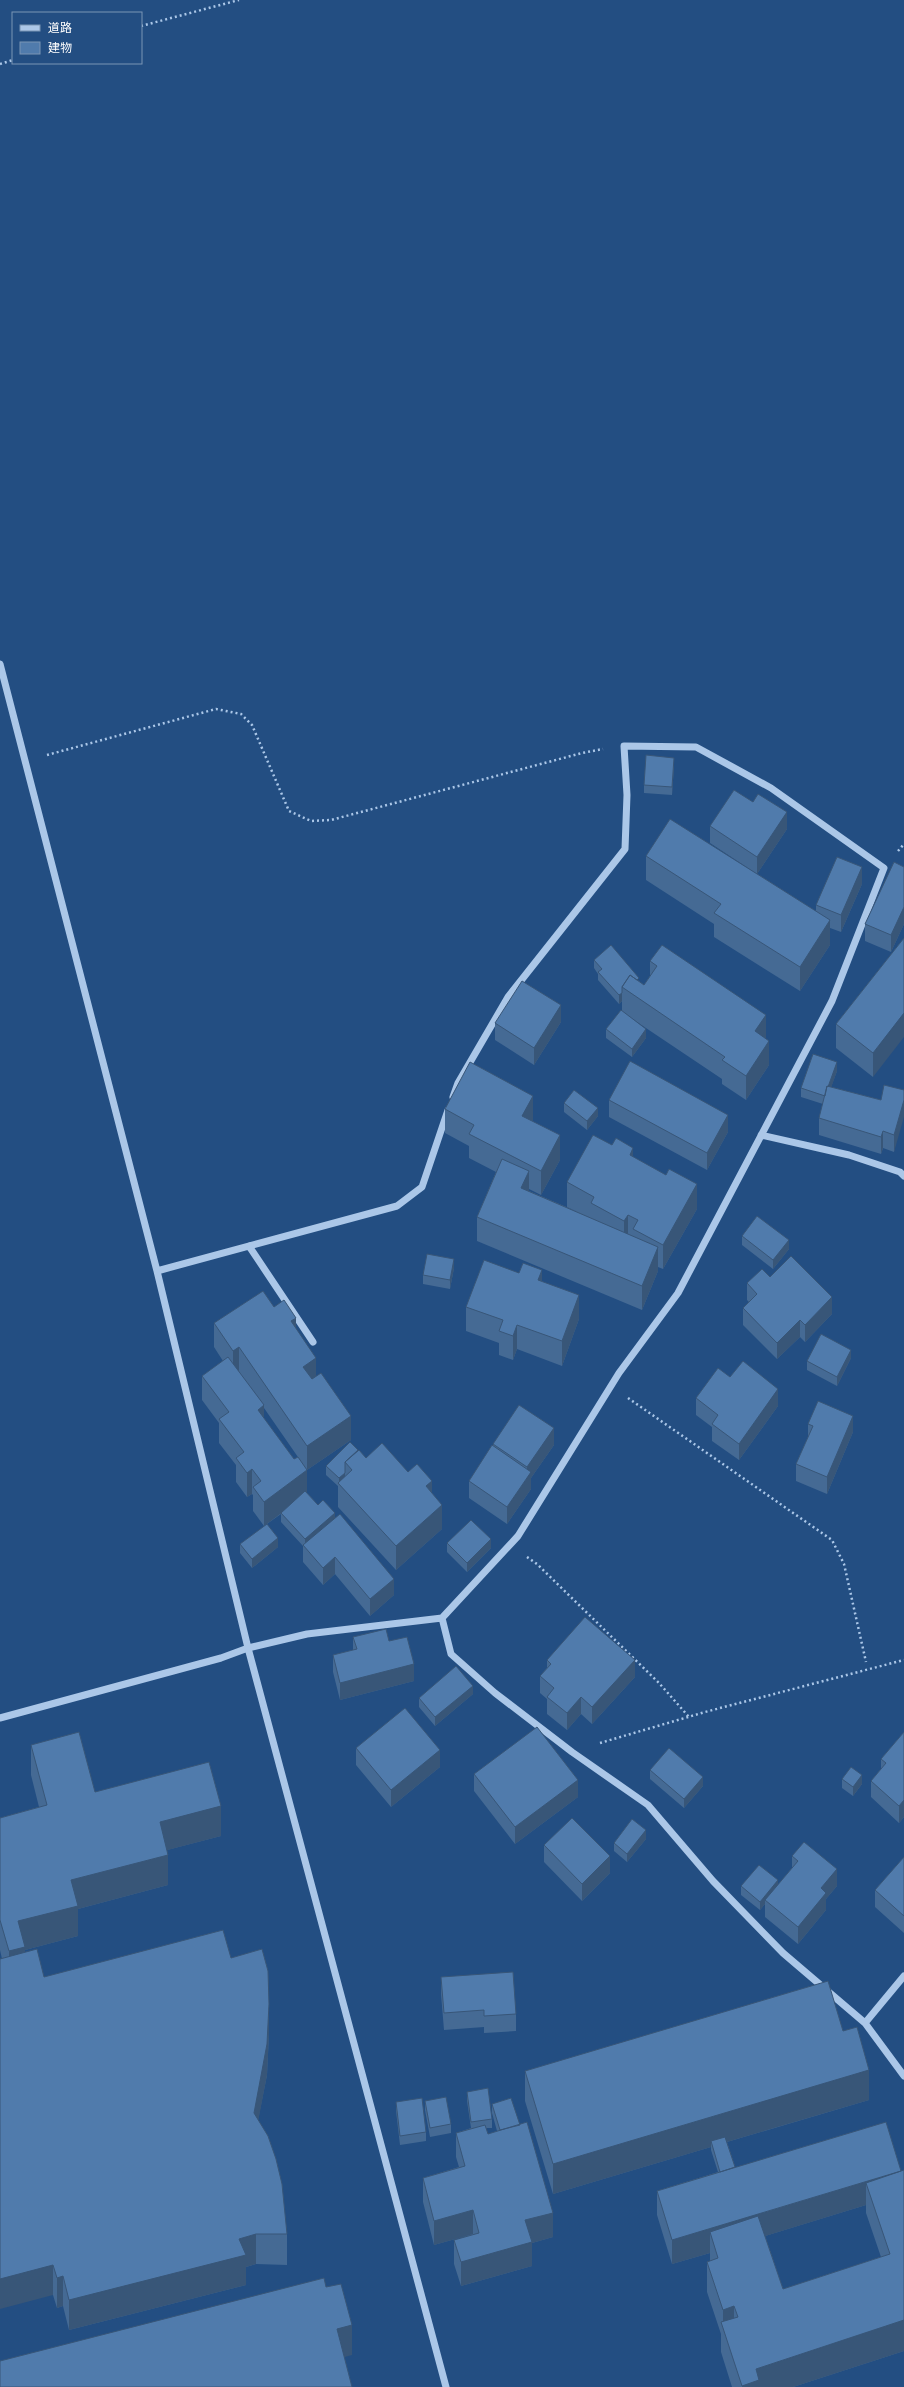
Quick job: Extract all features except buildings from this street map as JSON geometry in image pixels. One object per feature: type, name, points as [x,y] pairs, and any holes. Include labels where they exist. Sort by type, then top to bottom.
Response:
[{"type":"street","points":[[0,664],[157,1271],[248,1648],[446,2387]]},
{"type":"street","points":[[0,1718],[221,1658],[248,1648],[306,1634],[442,1618],[518,1536],[610,1386],[678,1294],[832,1000],[884,868],[771,788],[696,747],[624,746],[627,795],[625,849],[508,997],[458,1083],[422,1187],[397,1206],[157,1271]]},
{"type":"street","points":[[761,1135],[849,1155],[900,1172],[904,1176]]},
{"type":"street","points":[[249,1246],[313,1342]]},
{"type":"street","points":[[442,1618],[451,1654],[495,1693],[572,1752],[648,1804],[713,1881],[783,1953],[865,2023],[904,2076]]},
{"type":"street","points":[[865,2023],[904,1976]]},
{"type":"path","points":[[142,26],[239,0]]},
{"type":"path","points":[[0,64],[12,60]]},
{"type":"path","points":[[25,761],[216,709],[241,714],[252,725],[289,811],[310,821],[331,820],[582,753],[624,746]]},
{"type":"path","points":[[610,1386],[832,1540],[844,1564],[866,1662]]},
{"type":"path","points":[[510,1545],[537,1564],[659,1683],[689,1717]]},
{"type":"path","points":[[572,1752],[689,1717],[904,1660]]}]
